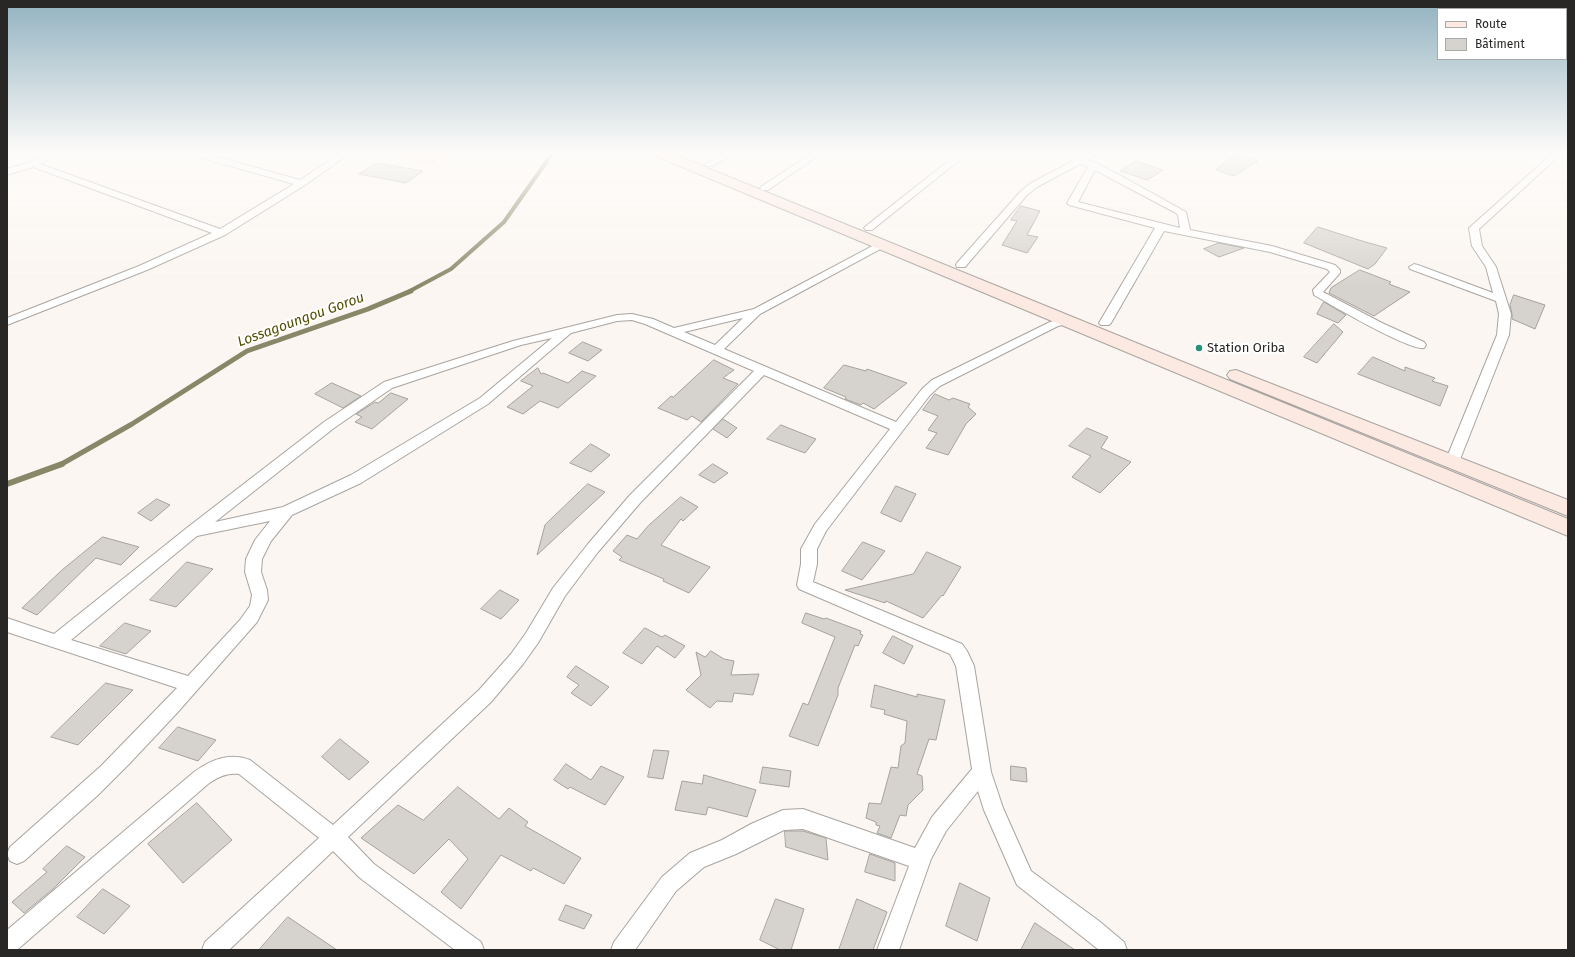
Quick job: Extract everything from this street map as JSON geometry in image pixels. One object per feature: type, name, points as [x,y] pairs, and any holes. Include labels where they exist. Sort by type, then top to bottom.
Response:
[{"type":"main road","points":[[769,199],[1568,528]]},
{"type":"main road","points":[[793,199],[1568,508]]},
{"type":"street","points":[[127,199],[221,233]]},
{"type":"street","points":[[7,322],[143,268],[221,233],[277,199]]},
{"type":"street","points":[[869,228],[905,199]]},
{"type":"street","points":[[961,265],[1019,199]]},
{"type":"street","points":[[1074,199],[1072,202],[1161,227],[1272,249],[1331,267],[1335,270],[1335,273],[1318,290],[1318,293],[1378,325],[1420,345]]},
{"type":"street","points":[[1156,199],[1183,214],[1185,231]]},
{"type":"street","points":[[1452,462],[1503,335],[1505,324],[1505,314],[1491,267],[1477,246],[1474,228],[1507,199]]},
{"type":"street","points":[[1105,323],[1161,227]]},
{"type":"street","points":[[716,350],[758,311],[880,245]]},
{"type":"street","points":[[1414,267],[1500,299]]},
{"type":"street","points":[[674,331],[758,311]]},
{"type":"street","points":[[56,642],[193,531],[329,425],[388,385],[517,343],[568,330],[617,318],[632,317],[650,321],[898,428]]},
{"type":"street","points":[[1066,321],[1054,324],[936,383],[926,392],[820,528],[809,549],[809,564],[805,585],[956,649],[965,666],[982,772],[994,810],[1024,878],[1116,950]]},
{"type":"street","points":[[193,531],[262,518],[287,511],[356,479],[484,401],[568,330]]},
{"type":"street","points":[[213,950],[485,696],[532,638],[559,592],[593,548],[635,499],[762,370]]},
{"type":"street","points":[[17,854],[92,787],[192,685],[250,618],[260,604],[260,594],[252,568],[255,554],[287,511]]},
{"type":"street","points":[[7,625],[192,685]]},
{"type":"street","points":[[7,944],[201,778],[217,767],[229,764],[243,766],[333,837],[368,871],[474,950]]},
{"type":"street","points":[[888,950],[921,860],[940,824],[982,772]]},
{"type":"street","points":[[622,950],[669,884],[697,860],[729,847],[758,831],[783,820],[803,819],[921,860]]},
{"type":"building","points":[[1021,206],[1040,211],[1027,235],[1038,237],[1027,253],[1002,245],[1017,221],[1011,220]]},
{"type":"building","points":[[1318,227],[1387,248],[1375,264],[1368,269],[1304,243]]},
{"type":"building","points":[[1219,243],[1244,248],[1219,257],[1204,249]]},
{"type":"building","points":[[1360,270],[1391,282],[1389,284],[1410,292],[1374,316],[1329,293],[1331,288]]},
{"type":"building","points":[[1514,295],[1545,305],[1535,329],[1512,319],[1510,305]]},
{"type":"building","points":[[1324,302],[1346,315],[1338,323],[1317,314]]},
{"type":"building","points":[[1334,324],[1343,332],[1317,363],[1304,357]]},
{"type":"building","points":[[583,342],[602,350],[588,361],[569,353]]},
{"type":"building","points":[[1373,357],[1405,371],[1405,367],[1435,378],[1432,381],[1448,386],[1440,406],[1358,374]]},
{"type":"building","points":[[714,360],[734,370],[723,378],[738,384],[701,422],[692,416],[687,420],[658,408],[671,396],[673,397]]},
{"type":"building","points":[[844,365],[866,371],[867,369],[907,383],[874,409],[863,403],[861,405],[845,399],[846,397],[824,388]]},
{"type":"building","points":[[538,368],[541,374],[543,373],[568,383],[582,371],[596,376],[558,408],[540,401],[523,414],[507,407],[533,386],[521,381]]},
{"type":"building","points":[[332,383],[361,396],[343,408],[315,394]]},
{"type":"building","points":[[391,393],[408,399],[372,429],[355,422],[362,417],[356,414],[375,402],[378,403]]},
{"type":"building","points":[[935,394],[949,400],[953,398],[970,404],[968,407],[976,414],[966,424],[948,455],[926,448],[937,433],[928,430],[938,416],[923,410]]},
{"type":"building","points":[[723,419],[737,428],[727,438],[713,429]]},
{"type":"building","points":[[781,425],[816,439],[805,453],[767,439]]},
{"type":"building","points":[[1087,428],[1108,437],[1101,448],[1131,462],[1100,493],[1072,477],[1091,456],[1069,446]]},
{"type":"building","points":[[591,444],[610,455],[591,472],[570,463]]},
{"type":"building","points":[[713,464],[728,473],[714,483],[699,475]]},
{"type":"building","points":[[588,484],[605,492],[537,555],[545,525]]},
{"type":"building","points":[[896,486],[916,494],[901,522],[881,513]]},
{"type":"building","points":[[681,497],[698,507],[683,521],[681,519],[661,545],[710,567],[689,593],[663,581],[664,579],[619,560],[622,557],[613,551],[627,535],[637,539],[648,526]]},
{"type":"building","points":[[157,499],[170,505],[151,521],[138,513]]},
{"type":"building","points":[[103,537],[139,547],[121,565],[96,558],[37,615],[22,608],[62,570]]},
{"type":"building","points":[[863,542],[885,551],[862,580],[842,571]]},
{"type":"building","points":[[927,552],[961,567],[943,596],[942,595],[923,618],[886,601],[885,603],[845,590],[913,574]]},
{"type":"building","points":[[187,562],[213,569],[176,607],[150,600]]},
{"type":"building","points":[[500,590],[519,600],[501,619],[481,609]]},
{"type":"building","points":[[806,613],[824,619],[826,618],[861,631],[860,634],[863,635],[858,646],[855,645],[838,688],[838,695],[818,746],[789,736],[803,703],[808,705],[835,637],[802,623]]},
{"type":"building","points":[[125,623],[151,631],[126,654],[100,646]]},
{"type":"building","points":[[645,628],[662,637],[665,635],[685,646],[675,658],[657,646],[642,664],[623,653]]},
{"type":"building","points":[[893,636],[913,646],[904,664],[883,653]]},
{"type":"building","points":[[711,651],[724,659],[734,661],[731,675],[759,674],[753,695],[734,693],[732,702],[717,701],[710,708],[686,690],[701,675],[696,652],[705,657]]},
{"type":"building","points":[[576,666],[609,687],[591,706],[571,693],[579,685],[567,677]]},
{"type":"building","points":[[106,683],[133,690],[78,745],[51,737]]},
{"type":"building","points":[[875,685],[917,697],[917,694],[945,700],[936,740],[929,739],[917,774],[922,776],[923,790],[908,805],[906,816],[900,815],[891,838],[877,833],[880,826],[876,825],[876,822],[866,818],[869,803],[881,804],[891,767],[898,768],[901,746],[905,743],[907,721],[884,714],[885,710],[871,707]]},
{"type":"building","points":[[178,727],[216,740],[198,761],[159,748]]},
{"type":"building","points":[[340,739],[369,762],[349,780],[322,757]]},
{"type":"building","points":[[654,750],[669,751],[663,779],[648,777]]},
{"type":"building","points":[[566,764],[591,780],[601,766],[624,777],[605,805],[570,787],[568,789],[554,780]]},
{"type":"building","points":[[1011,766],[1026,768],[1027,782],[1011,780]]},
{"type":"building","points":[[763,767],[791,771],[789,787],[760,783]]},
{"type":"building","points":[[704,775],[756,790],[747,817],[708,807],[706,815],[675,810],[682,781],[702,784]]},
{"type":"building","points":[[458,787],[499,819],[509,808],[528,822],[525,826],[581,858],[564,884],[533,868],[531,871],[501,855],[461,909],[441,892],[468,859],[449,839],[414,874],[361,838],[398,805],[423,820]]},
{"type":"building","points":[[197,803],[232,840],[183,883],[148,844]]},
{"type":"building","points":[[785,831],[803,831],[826,838],[828,860],[786,847]]},
{"type":"building","points":[[67,846],[85,857],[53,889],[24,913],[12,902],[47,872],[43,869]]},
{"type":"building","points":[[870,854],[895,863],[895,881],[865,872]]},
{"type":"building","points":[[960,883],[990,898],[977,941],[946,926]]},
{"type":"building","points":[[103,889],[130,906],[104,934],[77,917]]},
{"type":"building","points":[[776,899],[804,909],[791,950],[780,950],[760,940]]},
{"type":"building","points":[[857,899],[887,912],[873,950],[839,950]]},
{"type":"building","points":[[566,905],[592,915],[584,929],[559,920]]},
{"type":"building","points":[[288,917],[337,950],[259,950]]},
{"type":"building","points":[[1035,923],[1075,950],[1021,950]]},
{"type":"waterway","name":"Lossagoungou Gorou","points":[[408,292],[451,269],[504,222],[520,199]]},
{"type":"waterway","name":"Lossagoungou Gorou","points":[[61,464],[132,424],[247,351],[368,309],[411,291]]},
{"type":"waterway","name":"Lossagoungou Gorou","points":[[7,484],[61,464]]},
{"type":"place","name":"Station Oriba","points":[[1199,348]]}]
